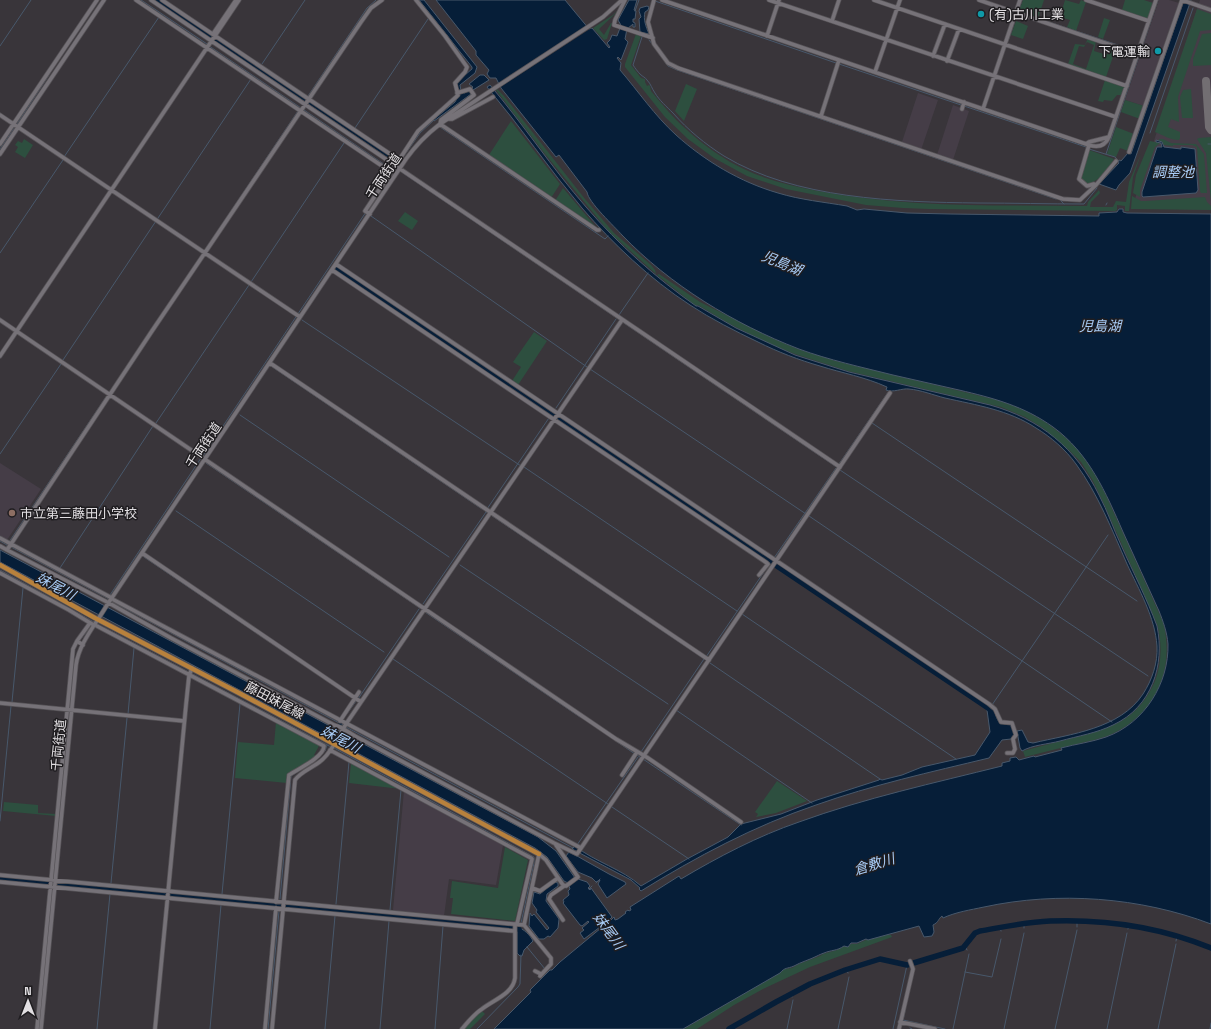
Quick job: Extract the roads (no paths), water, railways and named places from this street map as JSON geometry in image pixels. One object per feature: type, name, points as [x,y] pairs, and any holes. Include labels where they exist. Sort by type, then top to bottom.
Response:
[{"type":"main road","name":"藤田妹尾線","points":[[0,565],[99,618],[191,672],[333,746],[429,800],[540,854]]},
{"type":"street","points":[[0,154],[16,126],[97,0]]},
{"type":"street","points":[[0,144],[16,126],[104,0]]},
{"type":"street","points":[[136,0],[160,16],[210,42],[304,106],[397,162]]},
{"type":"street","points":[[150,0],[304,106],[391,172]]},
{"type":"street","points":[[162,0],[252,78],[304,106],[397,162],[400,169],[838,467]]},
{"type":"street","points":[[210,42],[236,0]]},
{"type":"street","points":[[0,356],[239,0]]},
{"type":"street","points":[[9,545],[204,252],[369,10],[382,0]]},
{"type":"street","points":[[416,0],[466,64],[466,70],[455,83],[460,92]]},
{"type":"street","name":"千両街道","points":[[41,1029],[56,887],[69,709],[79,643],[99,618],[203,458],[270,363],[298,316],[332,270],[368,212],[422,139],[447,119],[592,25],[614,9],[622,0]]},
{"type":"street","points":[[625,0],[614,22],[614,25],[653,38]]},
{"type":"street","points":[[662,0],[712,19],[767,36],[858,69],[875,72],[963,106],[983,109],[1088,146],[1099,147],[1107,142],[1109,137],[1156,0]]},
{"type":"street","points":[[769,0],[779,2],[1116,118]]},
{"type":"street","points":[[832,21],[839,0]]},
{"type":"street","points":[[874,0],[1127,86]]},
{"type":"street","points":[[875,72],[900,0]]},
{"type":"street","points":[[980,0],[1137,54]]},
{"type":"street","points":[[983,109],[1020,0]]},
{"type":"street","points":[[1086,0],[1149,21]]},
{"type":"street","points":[[1129,152],[1182,0],[1211,10]]},
{"type":"street","points":[[1197,5],[1199,0]]},
{"type":"street","points":[[654,1],[648,22],[654,44],[668,63],[1063,200],[1080,200],[1116,161]]},
{"type":"street","points":[[767,36],[779,2]]},
{"type":"street","points":[[933,56],[945,24]]},
{"type":"street","points":[[947,60],[959,29]]},
{"type":"street","points":[[821,116],[839,62]]},
{"type":"street","points":[[368,212],[397,162],[418,131],[454,100],[460,92],[468,89],[472,90],[474,95],[441,120],[440,124],[599,230]]},
{"type":"street","points":[[447,119],[452,119],[493,97]]},
{"type":"street","points":[[0,115],[298,316]]},
{"type":"street","points":[[1096,184],[1087,186],[1079,179],[1089,142],[1109,137]]},
{"type":"street","points":[[336,264],[992,706],[1001,722],[1012,722],[1015,729],[1016,735],[1013,739],[1015,750],[1013,753],[1007,752]]},
{"type":"street","points":[[332,270],[770,565]]},
{"type":"street","points":[[340,720],[357,700],[424,610],[488,512],[552,418],[557,414],[589,368],[620,319]]},
{"type":"street","points":[[0,320],[424,610],[742,822]]},
{"type":"street","points":[[270,363],[707,659]]},
{"type":"street","points":[[759,575],[775,560],[808,515],[838,467],[890,394]]},
{"type":"street","points":[[0,538],[9,545],[108,604],[173,635],[340,720],[344,727],[578,848]]},
{"type":"street","points":[[0,546],[9,545],[112,598],[173,635],[344,727],[574,854],[640,755],[675,709],[707,659],[741,613],[770,565]]},
{"type":"street","points":[[142,553],[357,700]]},
{"type":"street","points":[[0,573],[89,621],[91,624],[79,643],[73,649],[69,709],[50,886],[37,1029]]},
{"type":"street","points":[[97,626],[191,672],[241,702],[324,746],[322,753],[297,776],[295,780],[288,816],[276,902]]},
{"type":"street","points":[[155,1029],[184,721],[191,672]]},
{"type":"street","points":[[272,1029],[288,816],[288,775],[315,761],[322,760],[333,746],[344,727],[357,700],[359,692]]},
{"type":"street","points":[[0,703],[184,721]]},
{"type":"street","points":[[333,746],[350,761],[429,800],[532,859],[515,927],[514,984],[502,997],[476,1014],[462,1029]]},
{"type":"street","points":[[622,775],[640,755]]},
{"type":"street","points":[[554,843],[578,877],[551,895],[549,899],[563,920]]},
{"type":"street","points":[[540,854],[564,886]]},
{"type":"street","points":[[524,925],[540,854]]},
{"type":"street","points":[[0,875],[51,879],[112,889],[224,901],[276,902],[281,907],[515,927],[524,925]]},
{"type":"street","points":[[532,888],[540,891],[558,878]]},
{"type":"street","points":[[0,882],[56,887],[112,889],[281,907],[392,915],[515,927]]},
{"type":"street","points":[[265,1029],[281,907]]},
{"type":"street","points":[[524,925],[543,949],[550,955],[551,961],[541,974],[535,971]]},
{"type":"street","points":[[899,1029],[913,969],[910,961]]},
{"type":"street","points":[[900,1022],[935,1029]]},
{"type":"water","points":[[419,0],[424,0],[477,67],[475,73],[460,85],[461,91],[464,93],[471,90],[471,94],[434,121],[433,120],[455,102],[460,93],[456,85],[459,80],[472,69],[472,67]]},
{"type":"water","name":"児島湖","points":[[436,0],[565,0],[589,29],[592,28],[609,48],[610,47],[607,43],[612,35],[617,36],[620,28],[621,29],[622,27],[618,20],[629,0],[637,0],[634,10],[636,11],[635,19],[633,19],[635,27],[633,27],[633,24],[627,29],[625,39],[628,42],[621,60],[618,57],[617,58],[621,63],[620,70],[668,128],[687,145],[711,162],[737,177],[750,183],[787,195],[847,206],[857,210],[864,209],[907,213],[1099,216],[1099,213],[1117,212],[1119,209],[1123,209],[1123,212],[1127,213],[1211,214],[1211,924],[1156,908],[1099,899],[1041,899],[1012,902],[963,911],[943,918],[942,916],[933,925],[934,932],[932,936],[924,937],[919,926],[868,940],[866,939],[857,943],[851,943],[848,947],[844,946],[827,952],[785,969],[683,1029],[494,1029],[531,992],[530,990],[550,970],[552,970],[601,928],[600,927],[584,939],[580,933],[584,930],[582,928],[589,922],[588,921],[582,926],[580,925],[563,903],[563,900],[569,895],[569,886],[578,879],[587,882],[590,886],[588,888],[590,890],[591,888],[612,917],[608,921],[609,922],[614,917],[615,920],[618,919],[626,913],[625,912],[631,910],[630,907],[679,876],[681,879],[738,848],[768,834],[824,813],[874,798],[1002,766],[1002,763],[1010,761],[1010,758],[1016,757],[1019,760],[1035,757],[1062,750],[1061,748],[1106,737],[1120,731],[1132,722],[1143,712],[1152,700],[1164,673],[1168,644],[1166,631],[1159,611],[1103,488],[1086,461],[1066,437],[1031,413],[996,400],[845,363],[799,349],[751,328],[704,301],[682,286],[641,253],[597,208],[559,155],[556,157],[501,88],[496,78],[490,78],[487,74],[489,70],[476,55],[476,51]]},
{"type":"water","points":[[1184,0],[1191,0],[1130,173],[1116,190],[1099,184],[1119,163],[1119,160],[1121,161],[1128,153],[1131,154]]},
{"type":"water","points":[[647,6],[649,7],[645,12],[644,17],[649,34],[640,32],[639,19],[641,17],[639,11],[640,8]]},
{"type":"water","points":[[480,75],[484,75],[489,80],[473,90],[473,87],[469,84]]},
{"type":"water","points":[[490,85],[561,177],[611,235],[638,260],[696,306],[736,328],[795,355],[849,372],[990,405],[1008,411],[1025,418],[1040,427],[1068,450],[1090,478],[1099,495],[1157,626],[1159,655],[1157,670],[1153,683],[1146,696],[1137,707],[1126,717],[1113,725],[1100,730],[1022,751],[1020,748],[1017,731],[1022,730],[1028,742],[1033,743],[1094,728],[1108,723],[1121,715],[1133,706],[1143,694],[1152,677],[1156,659],[1156,635],[1150,614],[1098,500],[1084,476],[1063,449],[1042,432],[1026,422],[1004,412],[918,390],[886,390],[887,387],[870,380],[812,364],[766,346],[698,310],[675,295],[646,272],[619,248],[594,221],[570,193],[487,87]]},
{"type":"water","name":"調整池","points":[[1156,140],[1162,142],[1164,147],[1195,149],[1198,190],[1196,193],[1142,196],[1157,147],[1162,147],[1161,143],[1156,142]]},
{"type":"water","name":"妹尾川","points":[[0,550],[538,837],[556,851],[575,878],[568,883],[564,881],[547,857],[535,848],[0,562]]},
{"type":"water","points":[[989,707],[995,713],[999,722],[1012,724],[1015,735],[1011,739],[1002,740],[989,758],[880,785],[793,813],[748,832],[704,854],[641,891],[639,889],[640,888],[631,880],[572,849],[575,846],[591,857],[634,880],[641,886],[728,837],[741,824],[781,814],[880,779],[882,780],[902,775],[922,767],[975,755],[990,732],[987,710]]},
{"type":"water","points":[[569,852],[625,882],[626,884],[607,898],[598,884],[600,880],[596,882],[592,878],[578,872],[566,856]]},
{"type":"water","points":[[554,882],[558,883],[558,886],[547,894],[546,901],[559,919],[558,928],[550,937],[548,936],[544,939],[539,939],[529,926],[530,913],[532,916],[534,914],[547,930],[549,928],[536,912],[537,910],[532,903],[534,892],[540,894]]},
{"type":"water","points":[[517,927],[526,932],[533,941],[524,950],[522,956],[517,953]]},
{"type":"waterway","points":[[0,46],[31,0]]},
{"type":"waterway","points":[[141,0],[207,44]]},
{"type":"waterway","points":[[157,0],[399,163]]},
{"type":"waterway","points":[[262,64],[305,0]]},
{"type":"waterway","points":[[308,96],[367,8],[376,0]]},
{"type":"waterway","points":[[635,11],[639,0]]},
{"type":"waterway","points":[[1019,12],[1022,0]]},
{"type":"waterway","points":[[1106,154],[1158,0]]},
{"type":"waterway","points":[[655,1],[836,63]]},
{"type":"waterway","points":[[1150,133],[1193,8]]},
{"type":"waterway","points":[[1008,41],[1017,15]]},
{"type":"waterway","points":[[64,157],[159,17]]},
{"type":"waterway","points":[[1034,17],[1136,51]]},
{"type":"waterway","points":[[355,128],[428,19]]},
{"type":"waterway","points":[[642,37],[633,65],[645,78],[663,103],[703,142],[724,156],[752,170],[782,181],[814,190],[847,195],[880,199],[946,202],[1084,204],[1097,188]]},
{"type":"waterway","points":[[649,40],[653,45]]},
{"type":"waterway","points":[[209,46],[301,108]]},
{"type":"waterway","points":[[665,62],[668,66],[677,70],[1056,199]]},
{"type":"waterway","points":[[839,64],[961,105]]},
{"type":"waterway","points":[[17,124],[49,75]]},
{"type":"waterway","points":[[63,360],[251,79]]},
{"type":"waterway","points":[[964,106],[1086,147]]},
{"type":"waterway","points":[[304,110],[391,169]]},
{"type":"waterway","points":[[205,250],[298,111]]},
{"type":"waterway","points":[[399,163],[420,133],[433,121]]},
{"type":"waterway","points":[[0,149],[15,127]]},
{"type":"waterway","points":[[440,127],[605,239],[608,236]]},
{"type":"waterway","points":[[251,282],[344,143]]},
{"type":"waterway","points":[[1089,149],[1115,157],[1119,161]]},
{"type":"waterway","points":[[0,253],[63,160]]},
{"type":"waterway","points":[[403,173],[838,468]]},
{"type":"waterway","points":[[1060,200],[1064,204]]},
{"type":"waterway","points":[[203,456],[366,212]]},
{"type":"waterway","points":[[371,216],[587,367]]},
{"type":"waterway","points":[[336,269],[991,710],[992,715]]},
{"type":"waterway","points":[[619,315],[648,273]]},
{"type":"waterway","points":[[156,423],[249,285]]},
{"type":"waterway","points":[[556,408],[616,319]]},
{"type":"waterway","points":[[302,320],[521,466]]},
{"type":"waterway","points":[[0,454],[61,364]]},
{"type":"waterway","points":[[271,366],[482,509]]},
{"type":"waterway","points":[[590,369],[806,514]]},
{"type":"waterway","points":[[839,464],[889,391]]},
{"type":"waterway","points":[[7,545],[106,397]]},
{"type":"waterway","points":[[487,509],[553,412]]},
{"type":"waterway","points":[[240,415],[449,557]]},
{"type":"waterway","points":[[872,423],[1137,601]]},
{"type":"waterway","points":[[60,568],[153,426]]},
{"type":"waterway","points":[[110,595],[201,458]]},
{"type":"waterway","points":[[206,463],[423,610]]},
{"type":"waterway","points":[[524,467],[737,611]]},
{"type":"waterway","points":[[774,558],[836,468]]},
{"type":"waterway","points":[[840,470],[1148,676]]},
{"type":"waterway","points":[[176,511],[384,652]]},
{"type":"waterway","points":[[485,511],[706,660]]},
{"type":"waterway","points":[[423,604],[486,512]]},
{"type":"waterway","points":[[809,516],[1112,722]]},
{"type":"waterway","points":[[992,705],[1108,535]]},
{"type":"waterway","points":[[0,541],[7,545]]},
{"type":"waterway","points":[[11,547],[109,599]]},
{"type":"waterway","points":[[144,557],[341,690]]},
{"type":"waterway","points":[[460,565],[668,704]]},
{"type":"waterway","points":[[706,657],[766,569]]},
{"type":"waterway","points":[[0,570],[94,622]]},
{"type":"waterway","points":[[12,702],[23,588]]},
{"type":"waterway","points":[[115,603],[343,725]]},
{"type":"waterway","points":[[358,699],[419,609]]},
{"type":"waterway","points":[[425,612],[580,717]]},
{"type":"waterway","points":[[742,614],[956,759]]},
{"type":"waterway","points":[[79,641],[91,626]]},
{"type":"waterway","points":[[105,628],[331,747]]},
{"type":"waterway","points":[[128,714],[134,648]]},
{"type":"waterway","points":[[393,659],[608,804]]},
{"type":"waterway","points":[[641,752],[704,659]]},
{"type":"waterway","points":[[710,663],[880,779]]},
{"type":"waterway","points":[[346,715],[356,701]]},
{"type":"waterway","points":[[222,894],[240,704]]},
{"type":"waterway","points":[[0,821],[11,706]]},
{"type":"waterway","points":[[676,710],[812,803]]},
{"type":"waterway","points":[[111,883],[127,718]]},
{"type":"waterway","points":[[346,727],[573,848]]},
{"type":"waterway","points":[[616,741],[635,754]]},
{"type":"waterway","points":[[319,757],[325,751],[327,745]]},
{"type":"waterway","points":[[334,748],[534,857],[521,923]]},
{"type":"waterway","points":[[637,755],[741,825]]},
{"type":"waterway","points":[[577,845],[638,757]]},
{"type":"waterway","points":[[336,904],[349,762]]},
{"type":"waterway","points":[[280,899],[291,776],[305,767]]},
{"type":"waterway","points":[[390,910],[401,790]]},
{"type":"waterway","points":[[612,807],[689,859]]},
{"type":"waterway","points":[[0,879],[46,883]]},
{"type":"waterway","points":[[596,883],[600,879]]},
{"type":"waterway","points":[[60,884],[519,929]]},
{"type":"waterway","points":[[589,889],[592,886]]},
{"type":"waterway","points":[[97,1029],[110,894]]},
{"type":"waterway","points":[[210,1029],[221,905]]},
{"type":"waterway","points":[[268,1029],[279,911]]},
{"type":"waterway","points":[[325,1029],[335,916]]},
{"type":"waterway","points":[[380,1029],[389,921]]},
{"type":"waterway","points":[[1077,921],[1077,927]]},
{"type":"waterway","points":[[729,1029],[810,984],[845,970],[880,959],[907,965],[963,948],[975,933],[980,931],[1032,922],[1091,921],[1112,923],[1172,935],[1211,948]]},
{"type":"waterway","points":[[1128,929],[1129,925]]},
{"type":"waterway","points":[[435,1029],[443,926]]},
{"type":"waterway","points":[[1000,927],[1001,931]]},
{"type":"waterway","points":[[1055,1029],[1077,930]]},
{"type":"waterway","points":[[1004,1029],[1024,933]]},
{"type":"waterway","points":[[1107,1029],[1127,933]]},
{"type":"waterway","points":[[1176,941],[1177,936]]},
{"type":"waterway","points":[[965,972],[992,977],[1001,939]]},
{"type":"waterway","points":[[1158,1029],[1176,944]]},
{"type":"waterway","points":[[965,946],[967,950]]},
{"type":"waterway","points":[[527,947],[545,969]]},
{"type":"waterway","points":[[953,1029],[969,954]]},
{"type":"waterway","points":[[477,1029],[520,984],[521,955]]},
{"type":"waterway","points":[[893,1029],[907,965]]},
{"type":"waterway","points":[[838,1029],[849,977]]},
{"type":"waterway","points":[[787,1029],[793,1000]]},
{"type":"waterway","points":[[903,1020],[905,1011]]},
{"type":"waterway","points":[[903,1020],[945,1029]]},
{"type":"waterway","points":[[1210,1029],[1211,1023]]},
{"type":"place","name":"(有)古川工業","points":[[981,14]]},
{"type":"place","name":"下電運輸","points":[[1158,51]]},
{"type":"place","name":"市立第三藤田小学校","points":[[12,513]]},
{"type":"water label","name":"倉敷川","points":[[874,864]]}]
